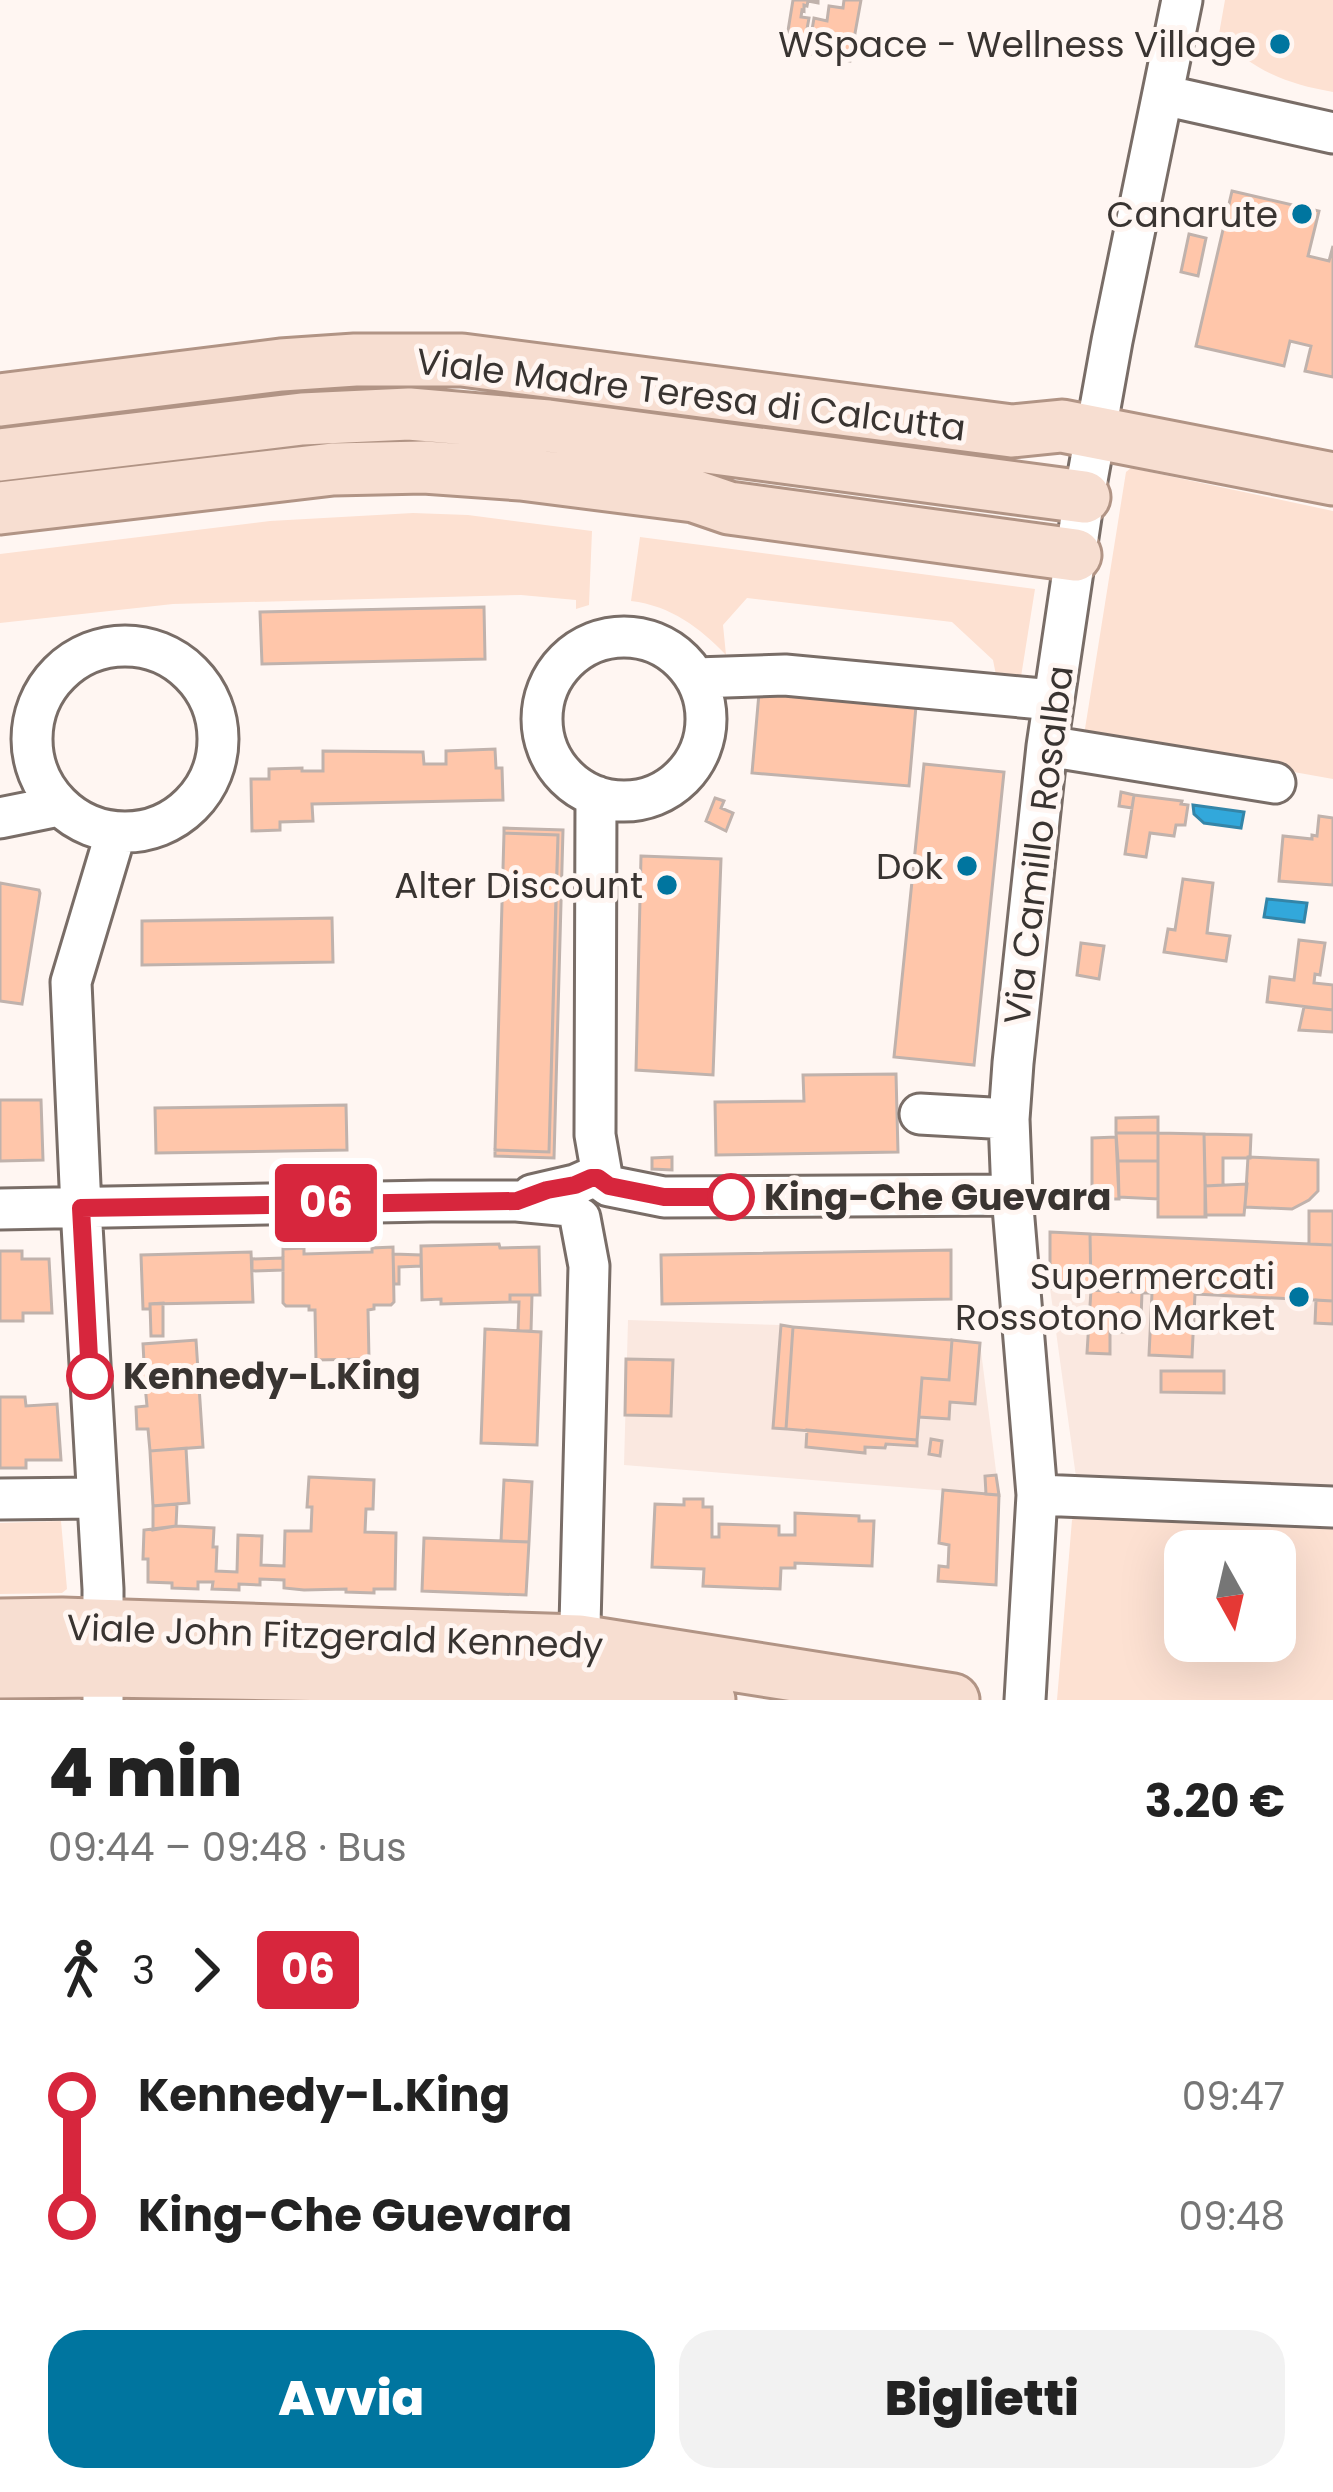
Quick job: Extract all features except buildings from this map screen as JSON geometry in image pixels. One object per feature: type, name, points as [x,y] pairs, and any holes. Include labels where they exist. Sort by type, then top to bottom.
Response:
[{"type":"main road","name":"Viale Madre Teresa di Calcutta","points":[[0,400],[281,365],[463,361],[1012,431],[1062,426],[1333,479]]},
{"type":"main road","name":"Viale Madre Teresa di Calcutta","points":[[0,454],[302,419],[409,414],[548,426],[1084,497]]},
{"type":"main road","points":[[729,508],[766,485],[795,458]]},
{"type":"main road","points":[[0,508],[333,469],[424,467],[694,496],[729,508],[1075,555]]},
{"type":"main road","name":"Viale John Fitzgerald Kennedy","points":[[0,1625],[103,1666]]},
{"type":"main road","name":"Viale John Fitzgerald Kennedy","points":[[0,1672],[103,1666],[579,1673],[953,1700]]},
{"type":"main road","name":"Viale John Fitzgerald Kennedy","points":[[579,1673],[710,1700]]},
{"type":"street","name":"Via Camillo Rosalba","points":[[1024,1700],[1037,1495],[1009,1119],[1053,700],[1095,431],[1163,95],[1173,1]]},
{"type":"street","points":[[1163,95],[1333,133]]},
{"type":"street","points":[[621,636],[650,641],[670,651],[696,678],[704,700],[704,742],[686,774],[657,794],[630,801],[596,796],[557,768],[545,743],[541,719],[546,692],[557,670],[578,651],[621,636]]},
{"type":"street","points":[[126,646],[158,652],[178,662],[200,683],[217,719],[215,766],[186,811],[158,827],[116,832],[73,817],[59,806],[44,787],[31,739],[39,700],[58,674],[91,653],[126,646]]},
{"type":"street","points":[[696,678],[785,675],[1053,700]]},
{"type":"street","points":[[1047,746],[1275,783]]},
{"type":"street","points":[[579,1673],[595,1135],[596,796]]},
{"type":"street","points":[[0,818],[59,806]]},
{"type":"street","points":[[103,1666],[71,982],[116,832]]},
{"type":"street","points":[[920,1114],[1009,1119]]},
{"type":"street","points":[[0,1209],[1012,1195]]},
{"type":"street","points":[[1037,1495],[1333,1507]]},
{"type":"street","points":[[0,1499],[96,1498]]},
{"type":"shaded area","name":"WSpace - Wellness Village","points":[[1225,0],[1333,0],[1333,92],[1270,74],[1231,46],[1219,34]]},
{"type":"shaded area","points":[[1131,468],[1333,511],[1333,779],[1084,735],[1126,472]]},
{"type":"shaded area","points":[[413,513],[592,531],[589,605],[576,609],[576,600],[521,595],[173,604],[0,623],[0,554],[270,521]]},
{"type":"shaded area","points":[[640,537],[1035,589],[1020,683],[997,680],[993,660],[952,622],[747,598],[723,625],[726,655],[683,619],[631,601]]},
{"type":"shaded area","points":[[1050,1232],[1333,1245],[1333,1521],[1076,1477],[1050,1288]]},
{"type":"shaded area","points":[[628,1320],[781,1325],[980,1343],[999,1495],[624,1465]]},
{"type":"shaded area","points":[[1080,1512],[1333,1521],[1333,1700],[1057,1700],[1072,1520]]},
{"type":"shaded area","points":[[61,1521],[67,1589],[62,1593],[0,1594],[0,1523]]},
{"type":"water","points":[[1193,805],[1244,812],[1241,828],[1204,823],[1194,814]]},
{"type":"water","points":[[1267,899],[1307,903],[1304,922],[1264,917]]},
{"type":"bus line","name":"06","points":[[90,1376],[81,1208],[517,1201],[591,1178],[664,1197],[731,1197]]},
{"type":"place","name":"WSpace - Wellness Village","points":[[1280,44]]},
{"type":"place","name":"Canarute","points":[[1302,214]]},
{"type":"place","name":"Dok","points":[[967,866]]},
{"type":"place","name":"Alter Discount","points":[[667,885]]},
{"type":"place","name":"King-Che Guevara","points":[[731,1197]]},
{"type":"place","name":"Supermercati Rossotono Market","points":[[1299,1297]]},
{"type":"place","name":"Kennedy-L.King","points":[[90,1376]]}]
